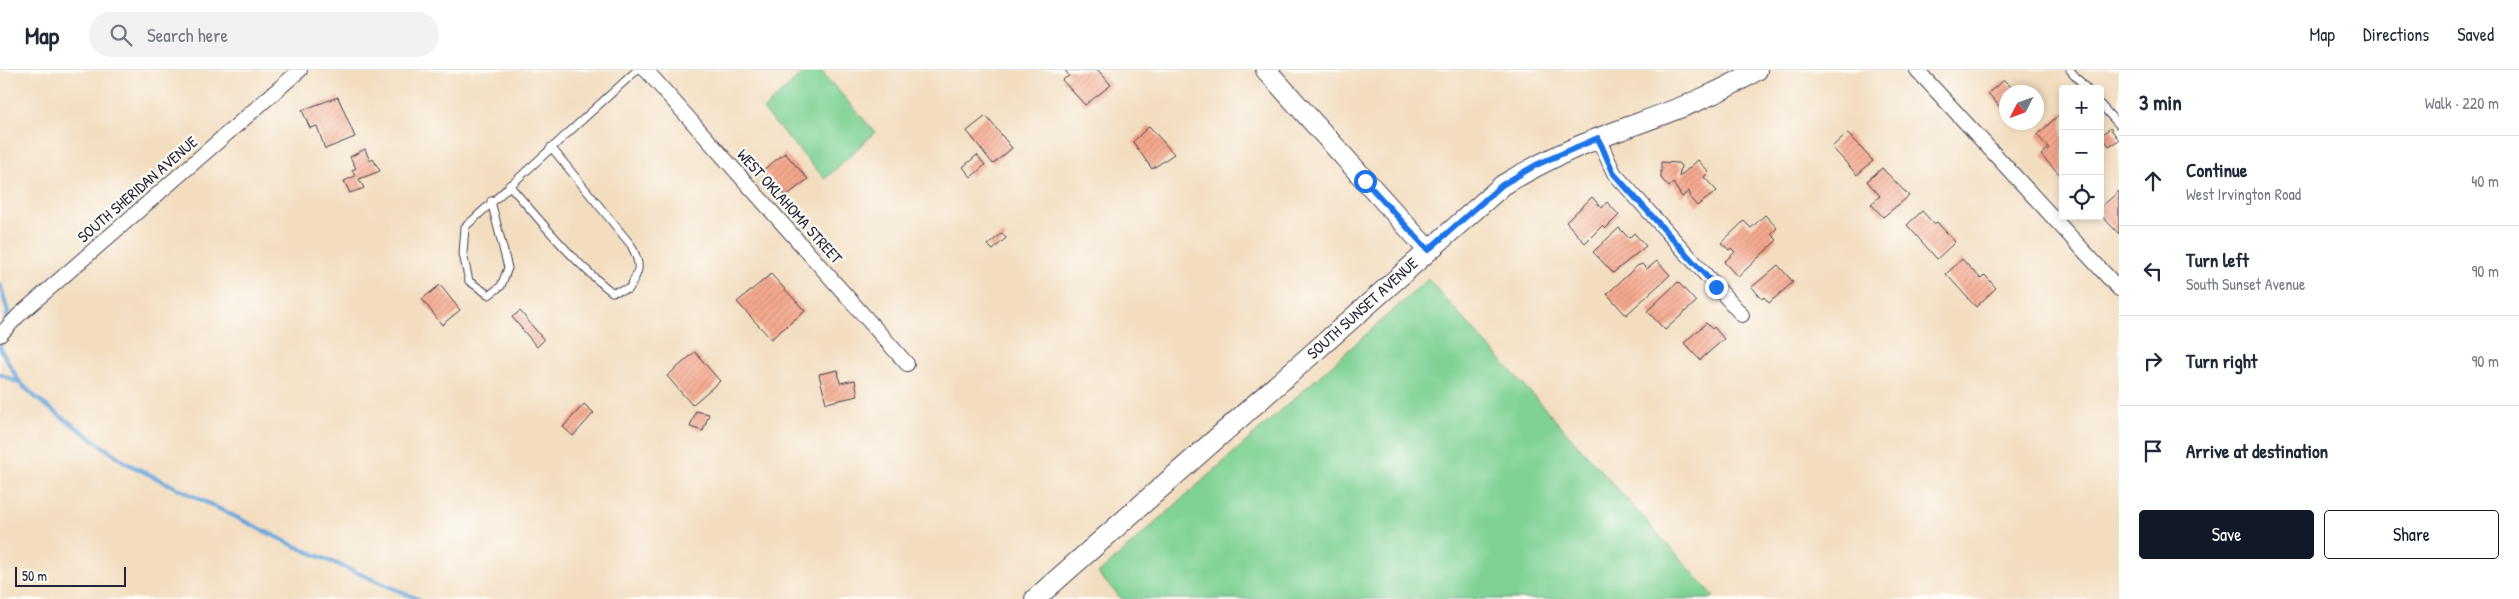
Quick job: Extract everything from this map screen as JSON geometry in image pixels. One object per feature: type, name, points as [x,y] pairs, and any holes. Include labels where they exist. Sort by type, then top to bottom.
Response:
[{"type":"street","name":"SOUTH SHERIDAN AVENUE","points":[[0,335],[19,315],[300,70]]},
{"type":"street","name":"WEST OKLAHOMA STREET","points":[[646,70],[907,364]]},
{"type":"street","points":[[1266,70],[1428,250]]},
{"type":"street","name":"SOUTH SUNSET AVENUE","points":[[1035,599],[1502,185],[1536,165],[1598,138],[1710,97],[1757,70]]},
{"type":"street","points":[[1917,70],[2119,289]]},
{"type":"street","points":[[1598,138],[1614,174],[1742,315]]},
{"type":"lane","points":[[491,201],[508,268],[501,286],[489,295],[469,281],[464,254],[465,226],[491,201],[637,70]]},
{"type":"lane","points":[[2070,70],[2083,85]]},
{"type":"lane","points":[[2104,108],[2119,125]]},
{"type":"lane","points":[[509,185],[576,262],[591,275],[612,292],[629,289],[638,275],[639,261],[631,245],[551,147]]},
{"type":"green space","points":[[806,70],[820,70],[875,132],[825,179],[763,110]]},
{"type":"green space","points":[[1428,279],[1714,596],[1710,599],[1122,599],[1098,574]]},
{"type":"building","points":[[1065,70],[1098,70],[1111,85],[1085,105],[1062,80],[1069,76]]},
{"type":"building","points":[[2004,80],[2009,85],[1999,85],[1999,106],[1988,93]]},
{"type":"building","points":[[338,97],[355,137],[325,149],[317,126],[310,128],[302,110]]},
{"type":"building","points":[[2059,115],[2059,174],[2041,155],[2049,148],[2037,135]]},
{"type":"building","points":[[986,116],[1012,148],[993,164],[967,131]]},
{"type":"building","points":[[1149,126],[1174,154],[1152,169],[1133,142]]},
{"type":"building","points":[[2110,128],[2119,140],[2109,146],[2104,140],[2104,133]]},
{"type":"building","points":[[1847,133],[1873,161],[1857,175],[1832,147]]},
{"type":"building","points":[[365,149],[370,161],[373,159],[380,171],[359,179],[364,188],[350,193],[344,181],[355,176],[352,170],[356,168],[350,157]]},
{"type":"building","points":[[785,153],[808,179],[786,196],[763,170]]},
{"type":"building","points":[[977,155],[985,165],[971,177],[963,167]]},
{"type":"building","points":[[1698,160],[1709,172],[1704,177],[1717,191],[1697,206],[1691,199],[1689,191],[1682,197],[1673,183],[1669,187],[1661,178],[1661,162],[1678,163],[1681,166],[1679,177]]},
{"type":"building","points":[[1882,168],[1909,196],[1883,217],[1871,204],[1880,196],[1867,181]]},
{"type":"building","points":[[2119,191],[2119,234],[2104,218],[2104,204]]},
{"type":"building","points":[[1592,197],[1602,208],[1607,202],[1619,215],[1605,229],[1602,226],[1585,243],[1566,222]]},
{"type":"building","points":[[1922,211],[1934,224],[1937,222],[1955,242],[1937,259],[1907,225]]},
{"type":"building","points":[[1765,215],[1777,228],[1771,234],[1777,240],[1738,277],[1724,262],[1735,252],[1731,248],[1729,250],[1721,243],[1744,221],[1751,228]]},
{"type":"building","points":[[1619,228],[1629,238],[1634,233],[1646,246],[1613,273],[1593,252]]},
{"type":"building","points":[[1002,233],[1006,238],[993,250],[988,245]]},
{"type":"building","points":[[1962,259],[1981,279],[1985,275],[1996,288],[1976,307],[1946,274]]},
{"type":"building","points":[[1657,261],[1670,275],[1626,315],[1607,294],[1637,266],[1642,264],[1647,269]]},
{"type":"building","points":[[1778,265],[1793,282],[1769,303],[1764,297],[1762,299],[1752,287]]},
{"type":"building","points":[[771,274],[805,311],[771,339],[737,302]]},
{"type":"building","points":[[1678,282],[1696,302],[1665,330],[1647,311]]},
{"type":"building","points":[[440,285],[460,310],[442,325],[422,299]]},
{"type":"building","points":[[520,311],[544,340],[537,347],[512,317]]},
{"type":"building","points":[[1706,323],[1712,329],[1714,327],[1724,339],[1700,360],[1684,343]]},
{"type":"building","points":[[695,352],[720,381],[692,405],[667,376]]},
{"type":"building","points":[[838,370],[840,383],[855,380],[858,396],[826,403],[819,374]]},
{"type":"building","points":[[584,404],[594,413],[573,436],[563,427]]},
{"type":"building","points":[[696,411],[709,414],[703,431],[690,427]]},
{"type":"waterway","points":[[0,284],[8,312],[5,323]]},
{"type":"waterway","points":[[1,336],[0,348],[20,383],[41,402],[126,463],[295,546],[418,599]]},
{"type":"waterway","points":[[0,374],[19,383]]},
{"type":"route","points":[[1365,181],[1428,250],[1502,185],[1536,165],[1598,138],[1614,174],[1716,287]]}]
